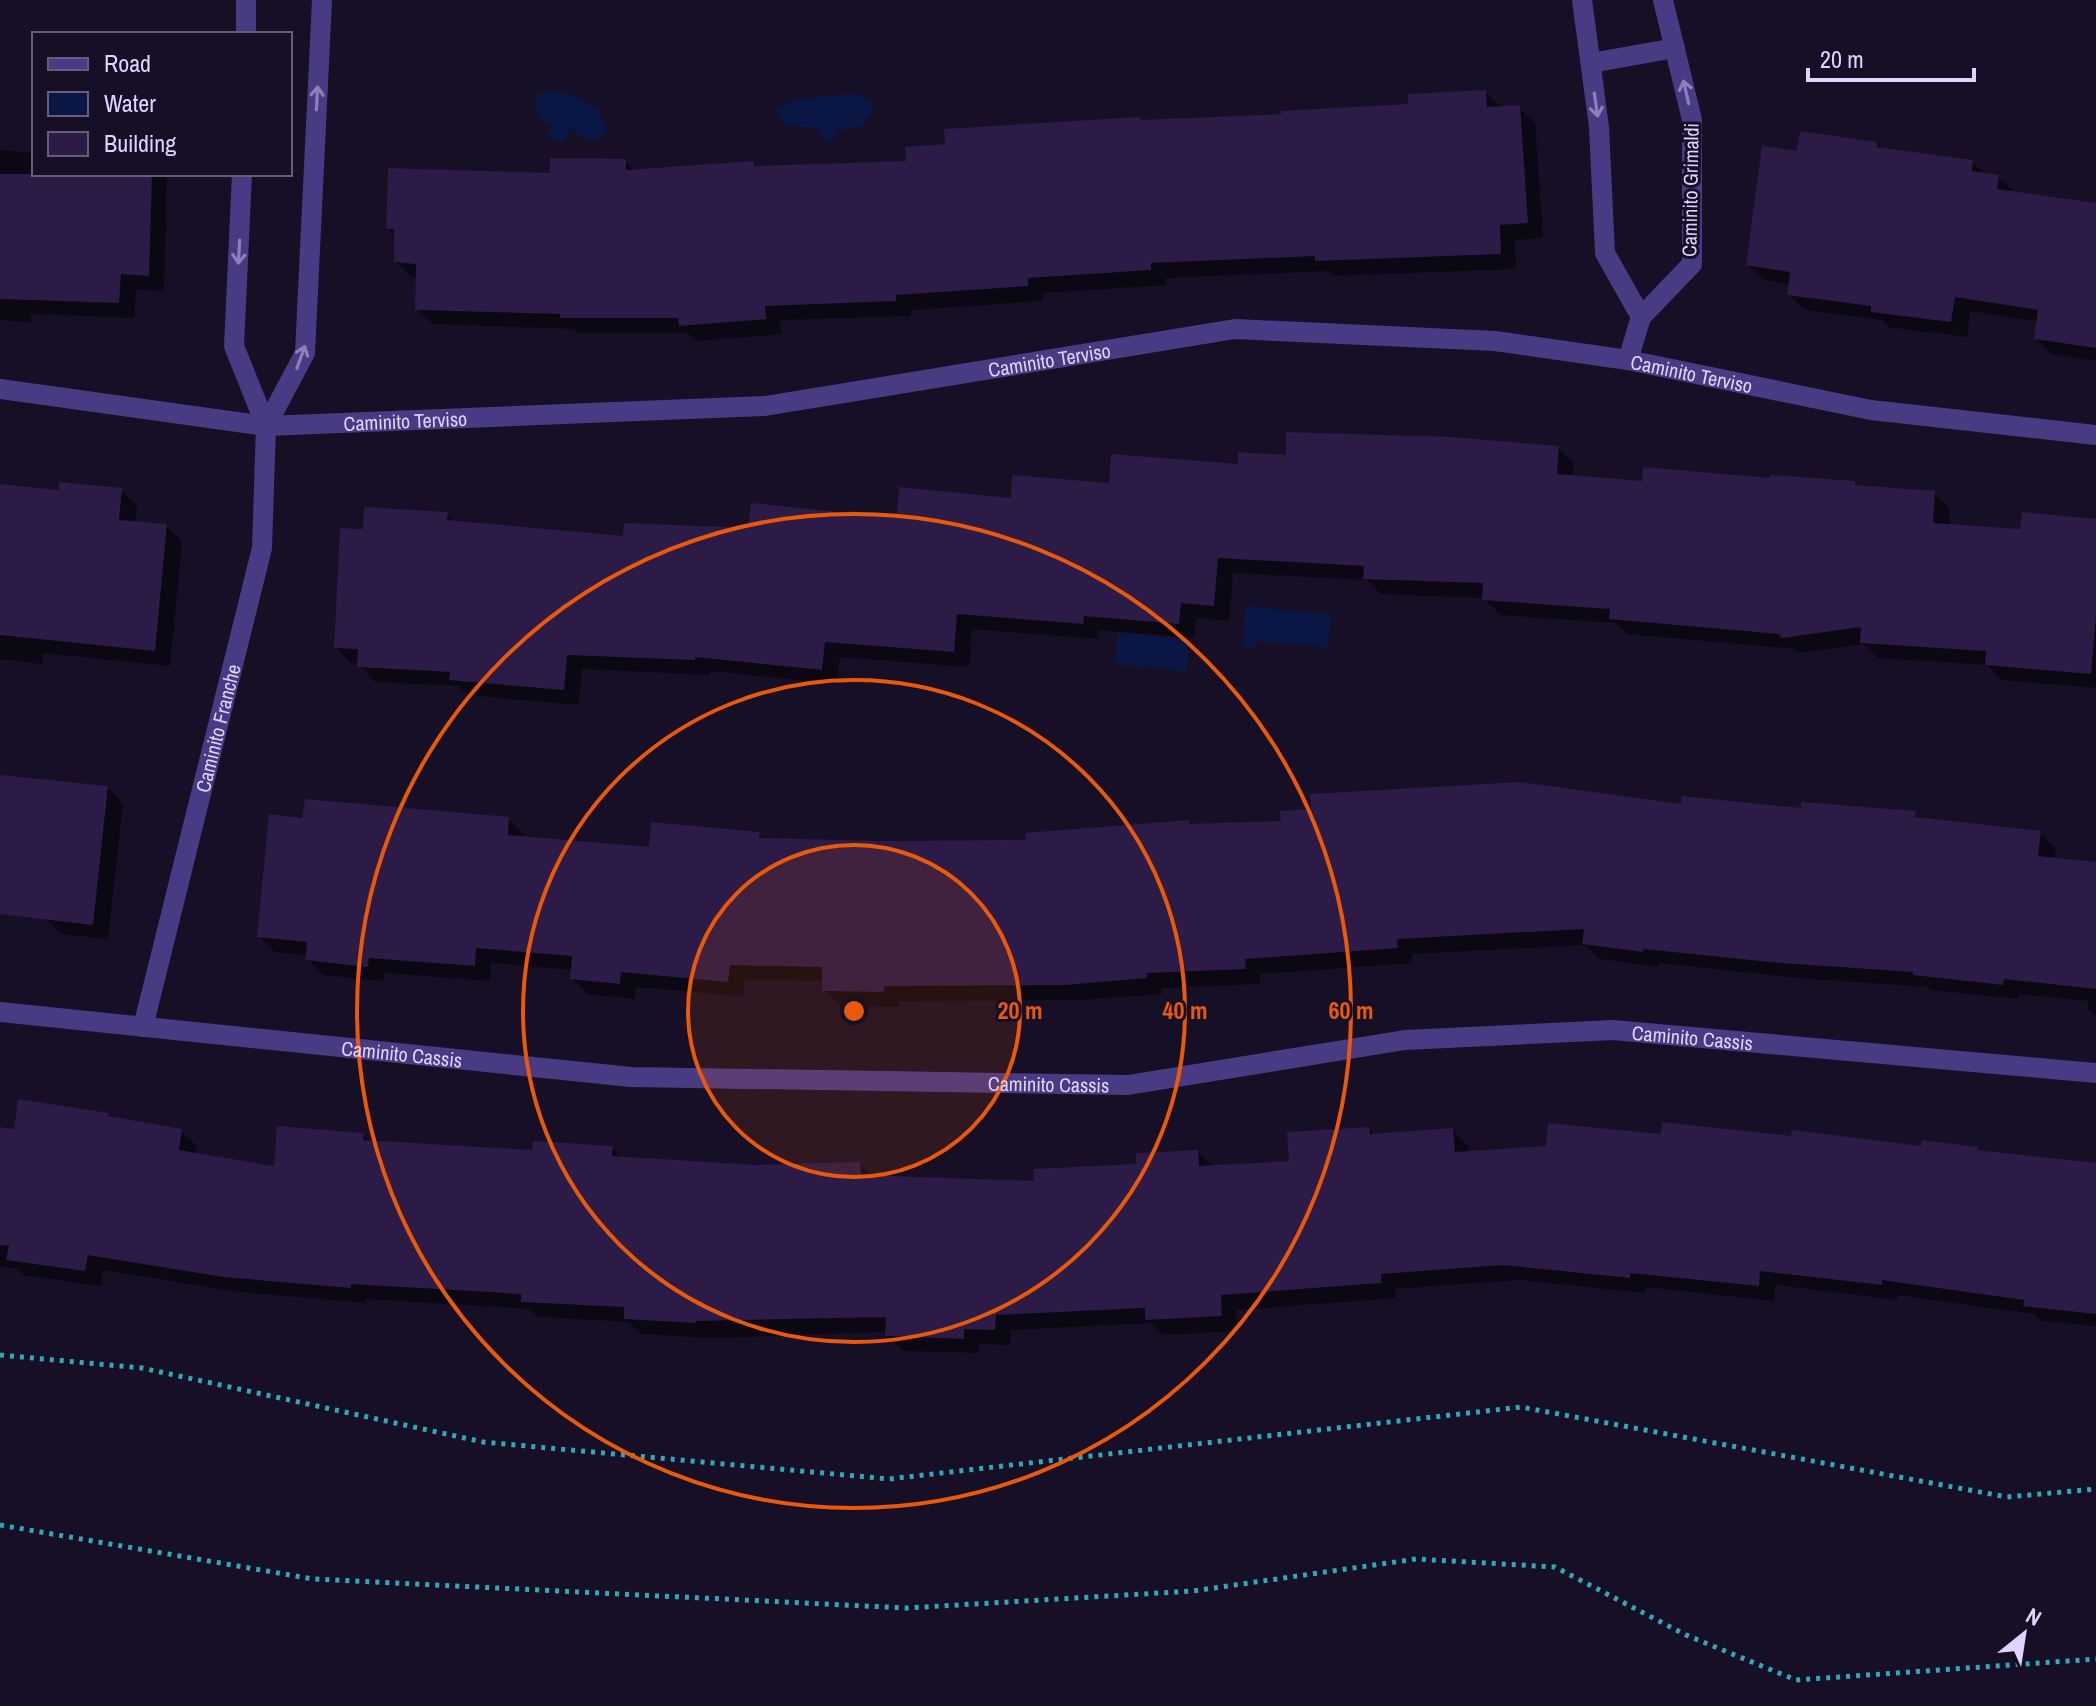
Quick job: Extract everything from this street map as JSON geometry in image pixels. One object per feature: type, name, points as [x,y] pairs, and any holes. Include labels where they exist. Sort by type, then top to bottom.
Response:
[{"type":"street","points":[[246,0],[246,32]]},
{"type":"street","name":"Caminito Franche","points":[[266,426],[305,353],[322,0]]},
{"type":"street","points":[[1582,0],[1599,127],[1605,253],[1641,317]]},
{"type":"street","name":"Caminito Grimaldi","points":[[1628,360],[1641,317],[1692,264],[1692,120],[1663,0]]},
{"type":"street","points":[[1591,63],[1675,48]]},
{"type":"street","name":"Caminito Franche","points":[[143,1027],[262,548],[266,426],[234,346],[242,176]]},
{"type":"street","name":"Caminito Terviso","points":[[0,389],[266,426],[765,406],[1235,329],[1495,341],[1628,360],[1871,410],[2096,435]]},
{"type":"street","name":"Caminito Cassis","points":[[0,1012],[631,1077],[1128,1085],[1405,1040],[1613,1030],[2096,1073]]},
{"type":"path","points":[[0,1355],[142,1368],[483,1442],[889,1479],[1521,1407],[2007,1497],[2096,1489]]},
{"type":"path","points":[[0,1525],[313,1579],[907,1608],[1193,1591],[1416,1559],[1540,1566],[1555,1567],[1686,1635],[1796,1680],[2096,1659]]},
{"type":"water","points":[[540,93],[564,93],[584,101],[600,113],[607,129],[599,139],[585,138],[569,128],[563,142],[550,139],[548,134],[554,123],[539,119],[534,105]]},
{"type":"water","points":[[857,94],[873,103],[874,111],[860,127],[835,130],[837,136],[829,142],[822,140],[816,128],[789,125],[776,115],[777,107],[800,98]]},
{"type":"water","points":[[1246,606],[1331,614],[1328,648],[1256,641],[1255,648],[1242,646]]},
{"type":"water","points":[[1118,632],[1189,640],[1186,672],[1115,664]]},
{"type":"building","points":[[1486,90],[1487,107],[1520,105],[1528,223],[1500,225],[1501,254],[1315,261],[1315,256],[1151,263],[1151,270],[1028,278],[1028,286],[896,295],[896,301],[765,306],[766,319],[679,326],[678,318],[560,318],[560,314],[415,310],[416,264],[394,262],[394,229],[386,229],[388,168],[550,173],[550,158],[626,159],[626,170],[754,161],[754,166],[906,161],[905,147],[945,144],[944,129],[1140,117],[1141,120],[1281,114],[1281,111],[1408,104],[1408,94]]},
{"type":"building","points":[[1800,131],[1877,142],[1877,147],[1973,160],[1972,171],[1999,175],[1997,189],[2096,203],[2096,348],[2034,339],[2038,310],[1955,297],[1951,322],[1871,312],[1871,306],[1787,295],[1790,272],[1746,265],[1762,146],[1797,151]]},
{"type":"building","points":[[0,174],[152,176],[149,276],[121,274],[119,303],[0,299]]},
{"type":"building","points":[[1286,432],[1451,437],[1559,446],[1557,474],[1642,481],[1643,467],[1770,478],[1770,475],[1855,481],[1855,485],[1935,491],[1933,523],[2020,529],[2022,512],[2096,519],[2096,616],[2091,674],[1985,665],[1986,651],[1860,643],[1861,627],[1782,638],[1779,634],[1609,619],[1610,609],[1482,600],[1483,583],[1363,579],[1364,566],[1218,558],[1214,606],[1181,603],[1179,624],[1084,616],[1083,624],[957,614],[954,652],[825,642],[822,670],[695,657],[695,660],[567,655],[564,690],[449,680],[450,672],[357,667],[358,649],[334,648],[340,528],[363,529],[364,507],[448,512],[447,520],[623,536],[624,523],[748,528],[751,503],[897,515],[899,487],[1011,498],[1012,475],[1109,483],[1111,454],[1238,464],[1238,452],[1286,455]]},
{"type":"building","points":[[59,482],[122,488],[119,520],[167,524],[155,651],[0,635],[0,484],[59,490]]},
{"type":"building","points":[[0,775],[108,786],[93,925],[0,914]]},
{"type":"building","points":[[1520,782],[1681,804],[1682,796],[1801,808],[1801,802],[1916,811],[1915,817],[2041,831],[2038,856],[2096,862],[2096,989],[2004,979],[2003,985],[1913,975],[1913,972],[1644,949],[1643,952],[1582,944],[1584,929],[1397,939],[1398,948],[1245,959],[1246,969],[1147,973],[1147,978],[1065,985],[884,986],[884,992],[822,991],[822,967],[730,965],[728,982],[621,972],[620,984],[570,979],[572,956],[476,948],[475,966],[369,958],[368,967],[305,960],[307,942],[257,937],[269,814],[302,818],[305,799],[509,817],[508,835],[649,847],[651,822],[760,832],[759,838],[1026,840],[1025,833],[1189,820],[1189,824],[1281,821],[1280,811],[1311,809],[1310,794]]},
{"type":"building","points":[[18,1099],[109,1113],[108,1116],[182,1129],[179,1150],[274,1166],[277,1126],[364,1133],[363,1140],[532,1150],[533,1141],[613,1146],[612,1156],[756,1165],[860,1162],[861,1175],[1034,1181],[1033,1169],[1136,1164],[1136,1153],[1198,1150],[1199,1166],[1289,1161],[1287,1132],[1370,1127],[1370,1134],[1453,1128],[1455,1152],[1546,1146],[1548,1123],[1661,1134],[1662,1122],[1791,1136],[1792,1130],[1921,1146],[1922,1140],[1978,1147],[1977,1150],[2096,1163],[2096,1314],[2023,1306],[2024,1300],[1882,1280],[1882,1285],[1760,1271],[1759,1286],[1630,1273],[1630,1278],[1503,1265],[1381,1274],[1381,1283],[1221,1295],[1222,1316],[1145,1320],[1145,1308],[996,1315],[995,1330],[964,1329],[964,1339],[885,1336],[886,1317],[696,1323],[624,1319],[624,1307],[521,1302],[521,1294],[351,1284],[351,1288],[223,1277],[88,1255],[85,1271],[6,1260],[9,1246],[0,1245],[0,1127],[14,1129]]}]
